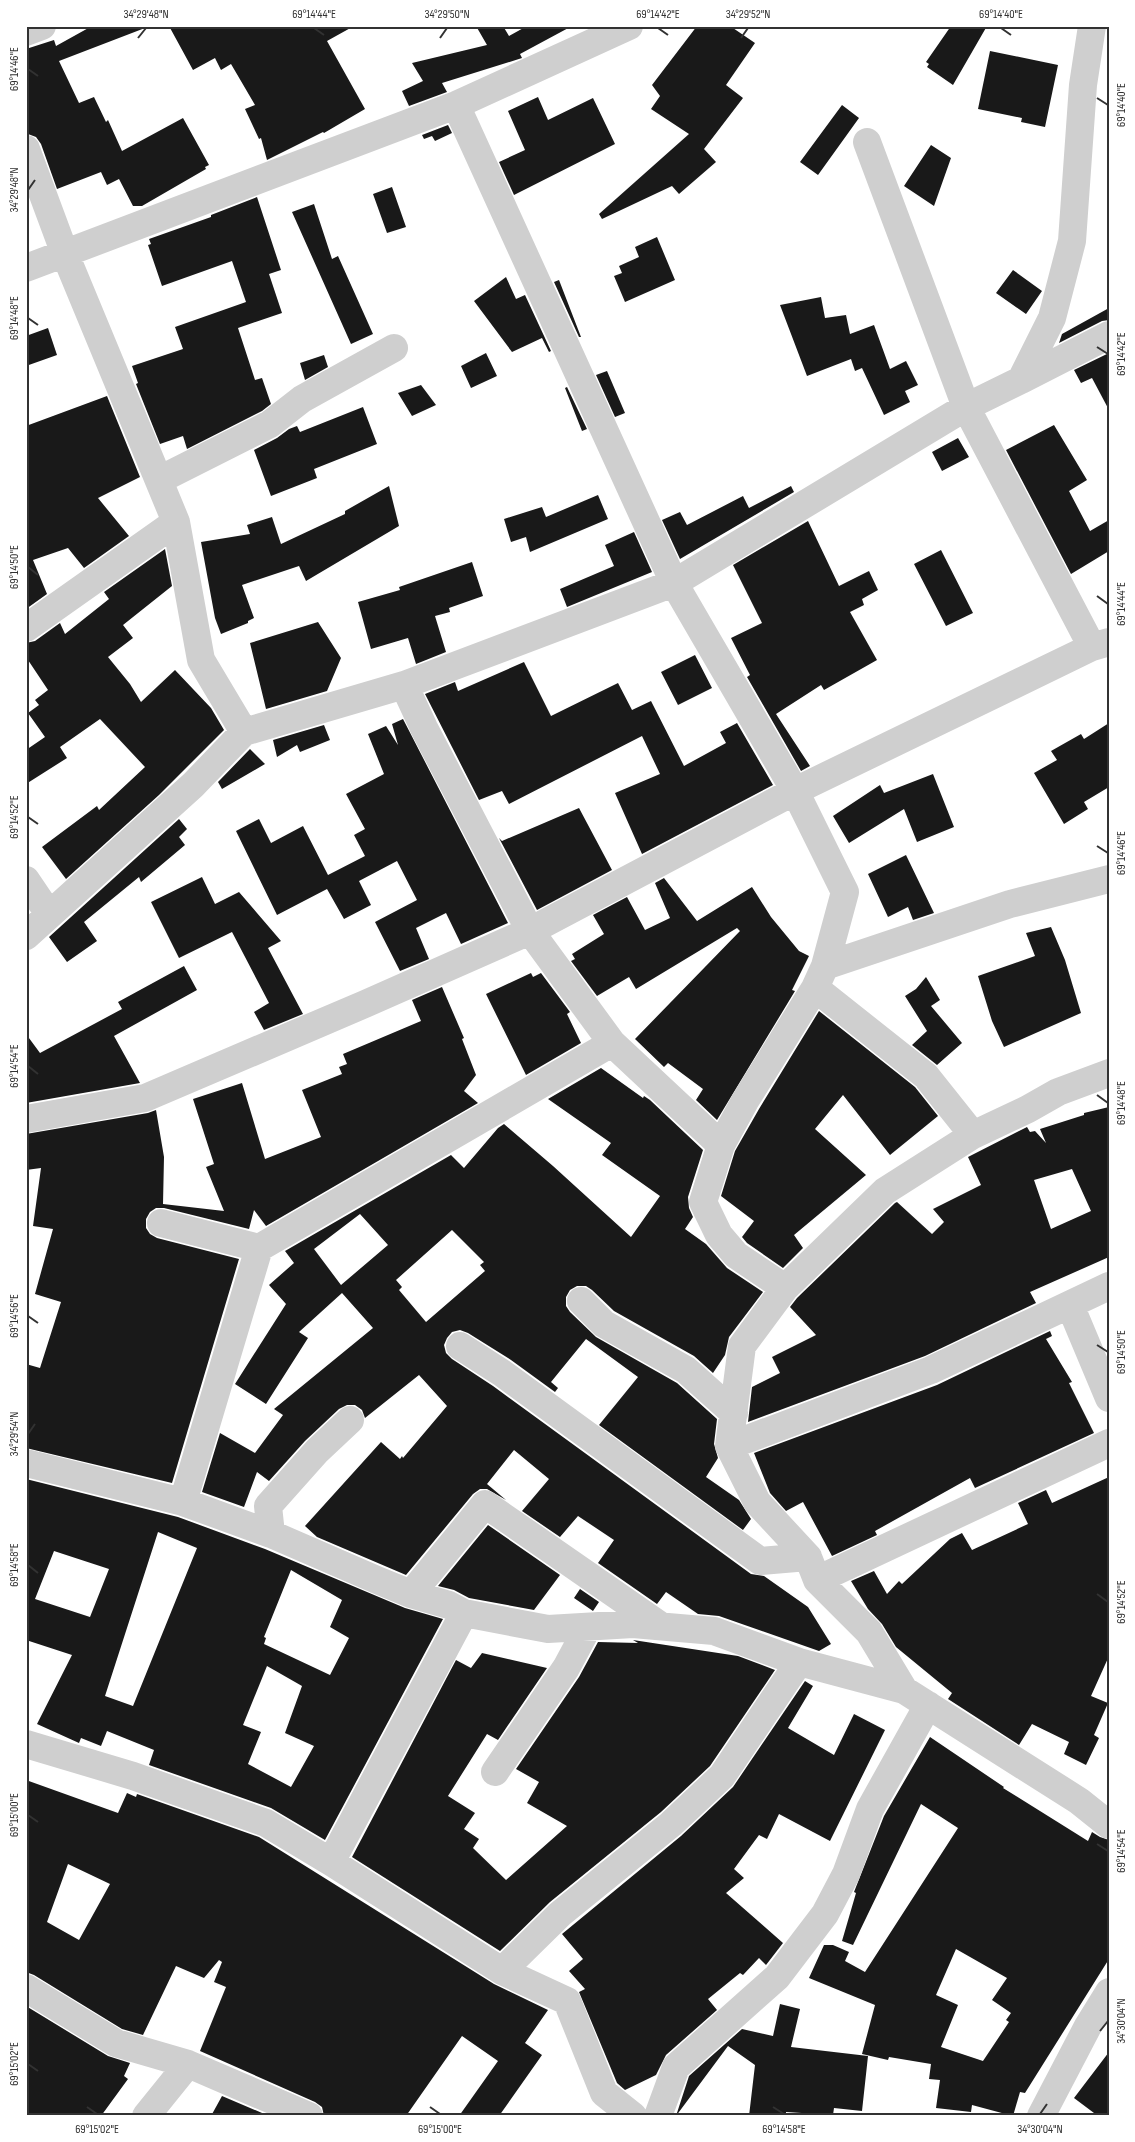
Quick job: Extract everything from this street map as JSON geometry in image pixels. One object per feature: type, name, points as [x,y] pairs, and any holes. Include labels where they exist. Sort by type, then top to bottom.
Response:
[{"type":"street","points":[[26,32],[42,26]]},
{"type":"street","points":[[26,268],[456,105],[628,26]]},
{"type":"street","points":[[1021,380],[1052,318],[1072,241],[1083,85],[1092,26]]},
{"type":"street","points":[[456,105],[674,583],[795,791],[845,892],[820,977],[745,1101],[721,1145],[703,1202],[719,1235],[736,1255],[785,1288]]},
{"type":"street","points":[[26,1119],[145,1098],[365,1004],[530,931],[795,791],[1100,645],[966,407],[867,142]]},
{"type":"street","points":[[26,149],[65,254],[176,522],[201,660],[244,732]]},
{"type":"street","points":[[26,936],[194,785],[244,732],[404,685],[674,583],[966,407],[1109,335]]},
{"type":"street","points":[[159,480],[270,424],[302,399],[394,348]]},
{"type":"street","points":[[26,628],[176,522]]},
{"type":"street","points":[[404,685],[424,728],[530,931],[612,1043],[721,1145]]},
{"type":"street","points":[[820,977],[1010,904],[1109,879]]},
{"type":"street","points":[[26,880],[49,914]]},
{"type":"street","points":[[820,977],[926,1076],[973,1135]]},
{"type":"street","points":[[183,1502],[259,1248],[612,1043]]},
{"type":"street","points":[[904,1690],[869,1632],[757,1502],[729,1446],[742,1346],[785,1288],[885,1191],[973,1135],[1028,1109],[1058,1092],[1109,1073]]},
{"type":"street","points":[[162,1223],[259,1248]]},
{"type":"street","points":[[729,1446],[930,1370],[1109,1286]]},
{"type":"street","points":[[581,1301],[604,1324],[686,1370],[734,1413]]},
{"type":"street","points":[[1070,1305],[1109,1398]]},
{"type":"street","points":[[460,1346],[502,1373],[760,1561],[812,1568],[1109,1443]]},
{"type":"street","points":[[271,1534],[268,1506],[317,1451],[350,1420]]},
{"type":"street","points":[[26,1463],[183,1502],[271,1534],[411,1594],[449,1605],[464,1613],[548,1629],[634,1624],[714,1631],[799,1662],[904,1690],[1079,1801],[1109,1825]]},
{"type":"street","points":[[411,1594],[485,1504],[661,1626]]},
{"type":"street","points":[[330,1862],[464,1613]]},
{"type":"street","points":[[495,1772],[566,1668],[588,1627]]},
{"type":"street","points":[[502,1971],[560,1914],[671,1824],[722,1776],[799,1662]]},
{"type":"street","points":[[658,2116],[676,2068],[777,1977],[826,1914],[846,1874],[870,1809],[928,1705]]},
{"type":"street","points":[[26,1744],[133,1776],[266,1824],[330,1862],[502,1971],[567,2001],[604,2093],[633,2116]]},
{"type":"street","points":[[26,1988],[116,2043],[188,2064],[309,2116]]},
{"type":"street","points":[[1041,2116],[1088,2026],[1109,1992]]},
{"type":"street","points":[[146,2116],[188,2064]]},
{"type":"building","points":[[92,26],[145,28],[59,61],[79,103],[94,97],[106,122],[108,120],[122,151],[183,118],[209,165],[205,167],[206,169],[142,206],[133,206],[119,179],[107,185],[101,172],[57,189],[41,144],[36,137],[28,134],[26,128],[26,49],[54,40],[56,46]]},
{"type":"building","points":[[169,26],[354,26],[327,41],[365,109],[324,133],[267,160],[261,138],[259,139],[245,109],[255,105],[231,64],[221,70],[215,58],[193,70]]},
{"type":"building","points":[[476,26],[503,26],[509,36],[527,26],[572,26],[520,54],[522,58],[442,83],[447,92],[409,106],[402,91],[423,81],[412,63],[487,45]]},
{"type":"building","points":[[697,26],[730,26],[755,43],[726,85],[743,98],[704,149],[716,162],[679,194],[672,186],[602,219],[599,214],[689,134],[651,109],[660,96],[652,85]]},
{"type":"building","points":[[951,26],[987,26],[953,85],[927,67],[929,64],[926,62]]},
{"type":"building","points":[[990,51],[1058,65],[1045,127],[1021,122],[1022,118],[978,109]]},
{"type":"building","points":[[538,97],[548,120],[593,98],[615,144],[514,195],[499,162],[525,150],[508,111]]},
{"type":"building","points":[[842,105],[859,118],[818,175],[800,162]]},
{"type":"building","points":[[448,125],[452,133],[435,141],[432,136],[424,139],[422,135]]},
{"type":"building","points":[[931,145],[951,158],[934,206],[904,186]]},
{"type":"building","points":[[392,187],[406,227],[387,233],[373,194]]},
{"type":"building","points":[[257,197],[281,270],[269,274],[282,313],[238,328],[255,380],[262,378],[271,404],[262,411],[187,449],[183,436],[160,444],[136,384],[138,383],[132,366],[183,349],[175,327],[246,302],[232,261],[162,286],[148,245],[151,244],[149,239],[211,217],[211,215]]},
{"type":"building","points":[[314,204],[332,259],[338,256],[373,334],[351,344],[292,212]]},
{"type":"building","points":[[657,237],[675,280],[625,302],[614,276],[622,273],[619,266],[639,257],[635,247]]},
{"type":"building","points":[[1013,270],[1042,291],[1026,314],[996,293]]},
{"type":"building","points":[[506,277],[516,299],[525,295],[551,351],[549,352],[542,338],[512,352],[474,301]]},
{"type":"building","points":[[559,280],[581,337],[579,337],[554,282]]},
{"type":"building","points":[[821,297],[825,318],[846,315],[850,334],[874,325],[890,369],[906,361],[918,385],[905,391],[910,402],[884,415],[862,368],[855,371],[851,359],[807,376],[780,305]]},
{"type":"building","points":[[1109,308],[1109,320],[1102,321],[1059,343],[1062,334]]},
{"type":"building","points":[[48,328],[57,355],[26,366],[26,336]]},
{"type":"building","points":[[486,353],[497,376],[471,388],[461,366]]},
{"type":"building","points":[[1109,353],[1109,410],[1092,378],[1081,383],[1074,370]]},
{"type":"building","points":[[324,355],[328,367],[305,380],[300,363]]},
{"type":"building","points":[[607,371],[625,413],[615,417],[596,375]]},
{"type":"building","points":[[421,385],[436,405],[412,416],[398,393]]},
{"type":"building","points":[[567,387],[587,429],[582,431],[565,388]]},
{"type":"building","points":[[107,396],[140,477],[98,498],[129,536],[84,568],[68,548],[33,560],[47,594],[26,609],[26,426]]},
{"type":"building","points":[[363,407],[377,444],[314,469],[317,478],[271,496],[254,450],[277,438],[289,429],[297,426],[300,432]]},
{"type":"building","points":[[1054,425],[1087,480],[1069,491],[1090,531],[1109,520],[1109,551],[1071,574],[1006,450]]},
{"type":"building","points":[[958,438],[969,457],[942,471],[932,452]]},
{"type":"building","points":[[389,486],[399,526],[306,581],[299,566],[242,585],[254,618],[248,621],[248,623],[221,634],[215,618],[201,542],[250,534],[247,525],[272,517],[281,544],[345,514],[345,511]]},
{"type":"building","points":[[791,486],[794,492],[680,559],[662,520],[680,512],[687,525],[743,496],[749,508]]},
{"type":"building","points":[[598,495],[608,519],[530,552],[526,537],[511,542],[504,519],[542,507],[546,517]]},
{"type":"building","points":[[808,521],[839,586],[869,571],[878,590],[862,599],[864,605],[850,612],[877,660],[824,690],[821,685],[776,714],[810,766],[801,771],[747,677],[750,675],[731,638],[762,623],[733,565]]},
{"type":"building","points":[[634,532],[652,572],[567,607],[560,589],[614,566],[605,545]]},
{"type":"building","points":[[165,549],[172,586],[123,625],[133,638],[108,657],[130,684],[141,702],[175,670],[211,708],[224,730],[159,795],[66,879],[42,847],[97,806],[99,810],[145,767],[100,719],[60,747],[67,758],[26,784],[26,750],[45,737],[28,713],[39,705],[35,700],[48,690],[26,657],[26,643],[35,641],[60,623],[65,634],[109,599],[104,592]]},
{"type":"building","points":[[941,550],[973,613],[946,626],[914,564]]},
{"type":"building","points":[[472,562],[483,596],[449,608],[450,612],[435,616],[446,652],[416,664],[408,638],[371,649],[358,602],[400,590],[399,587]]},
{"type":"building","points":[[318,622],[341,658],[327,691],[266,709],[250,643]]},
{"type":"building","points":[[695,655],[712,688],[678,705],[661,672]]},
{"type":"building","points":[[524,662],[551,716],[618,683],[632,710],[651,701],[684,766],[726,743],[720,732],[737,723],[773,785],[642,854],[615,793],[660,774],[642,736],[509,804],[502,791],[479,800],[425,694],[455,682],[458,691]]},
{"type":"building","points":[[403,719],[508,923],[461,944],[446,913],[416,928],[429,959],[400,971],[375,922],[417,900],[397,861],[359,881],[371,905],[344,919],[327,889],[277,915],[236,831],[259,819],[271,843],[303,826],[328,875],[365,856],[354,835],[365,829],[346,794],[384,774],[368,734],[386,726],[398,745],[392,724]]},
{"type":"building","points":[[1109,723],[1109,787],[1084,802],[1088,809],[1064,824],[1034,773],[1057,760],[1051,751],[1081,734],[1084,739]]},
{"type":"building","points":[[324,725],[330,740],[300,752],[297,745],[277,757],[273,740]]},
{"type":"building","points":[[250,749],[265,764],[222,789],[218,782]]},
{"type":"building","points":[[933,774],[954,827],[917,842],[904,809],[849,843],[833,816],[880,785],[884,793]]},
{"type":"building","points":[[579,808],[612,870],[537,910],[499,838],[502,841]]},
{"type":"building","points":[[179,819],[187,829],[179,837],[185,845],[141,882],[139,877],[84,922],[97,941],[67,962],[49,937]]},
{"type":"building","points":[[906,855],[934,913],[913,920],[908,907],[888,917],[868,874]]},
{"type":"building","points":[[202,877],[215,904],[239,892],[281,941],[268,948],[303,1014],[264,1030],[254,1012],[269,1003],[232,932],[179,958],[151,902]]},
{"type":"building","points":[[664,878],[697,921],[752,887],[771,917],[799,951],[809,956],[792,990],[795,991],[717,1120],[696,1100],[703,1089],[668,1063],[664,1067],[635,1039],[740,931],[737,928],[636,989],[629,977],[597,996],[571,961],[575,959],[572,954],[604,934],[593,915],[627,897],[645,930],[670,918],[655,883]]},
{"type":"building","points":[[1051,927],[1065,960],[1081,1013],[1004,1047],[992,1021],[978,976],[1035,956],[1026,933]]},
{"type":"building","points":[[184,966],[197,990],[114,1036],[140,1083],[26,1103],[26,1034],[40,1053],[122,1009],[118,1002]]},
{"type":"building","points":[[531,973],[533,977],[541,973],[570,1012],[567,1014],[581,1043],[526,1075],[486,994]]},
{"type":"building","points":[[926,977],[940,1000],[931,1006],[962,1043],[937,1065],[912,1045],[927,1031],[905,996],[916,989]]},
{"type":"building","points":[[442,987],[464,1038],[462,1039],[476,1075],[464,1091],[478,1103],[266,1226],[254,1210],[249,1229],[164,1208],[156,1208],[150,1212],[146,1219],[146,1228],[150,1234],[157,1238],[239,1259],[172,1483],[26,1448],[26,1364],[40,1368],[61,1302],[35,1294],[53,1229],[33,1226],[41,1168],[26,1170],[26,1134],[156,1110],[164,1157],[163,1204],[224,1211],[206,1167],[214,1164],[193,1099],[242,1083],[265,1159],[321,1137],[302,1090],[342,1074],[339,1067],[347,1064],[343,1054],[421,1021],[412,1000]]},
{"type":"building","points":[[819,1011],[915,1087],[938,1116],[890,1155],[843,1095],[815,1129],[866,1175],[794,1235],[803,1248],[783,1268],[747,1243],[742,1237],[754,1221],[721,1196],[735,1151]]},
{"type":"building","points":[[601,1068],[643,1098],[644,1096],[650,1100],[703,1150],[688,1197],[689,1208],[693,1217],[685,1229],[706,1244],[727,1268],[763,1292],[729,1337],[725,1355],[713,1373],[694,1356],[614,1311],[586,1286],[577,1286],[570,1290],[566,1297],[566,1306],[596,1337],[677,1383],[717,1419],[714,1444],[718,1458],[706,1477],[739,1500],[751,1519],[743,1530],[599,1425],[638,1377],[586,1339],[551,1382],[558,1388],[555,1392],[511,1360],[460,1330],[452,1332],[447,1338],[444,1345],[446,1353],[751,1574],[764,1576],[808,1607],[831,1644],[819,1651],[719,1616],[698,1614],[666,1592],[657,1604],[598,1563],[614,1540],[578,1516],[560,1537],[522,1511],[549,1479],[514,1450],[487,1484],[506,1500],[487,1489],[480,1489],[473,1494],[406,1575],[317,1537],[305,1526],[381,1442],[400,1459],[402,1456],[403,1458],[447,1406],[419,1375],[365,1418],[362,1410],[355,1405],[347,1405],[339,1409],[305,1441],[269,1481],[257,1472],[244,1507],[202,1492],[220,1433],[255,1453],[283,1415],[274,1409],[373,1328],[342,1293],[299,1332],[308,1338],[266,1404],[235,1384],[286,1304],[269,1285],[294,1263],[285,1251],[451,1155],[464,1168],[498,1128],[504,1124],[631,1237],[660,1196],[602,1155],[611,1143],[548,1099]],"holes":[[[360,1214],[388,1245],[341,1285],[314,1249]],[[452,1230],[484,1262],[480,1265],[485,1271],[426,1322],[399,1290],[402,1287],[396,1280]]]},
{"type":"building","points":[[1109,1107],[1109,1257],[1030,1292],[1036,1303],[925,1356],[748,1422],[752,1387],[780,1373],[772,1357],[816,1335],[790,1307],[895,1203],[897,1202],[932,1234],[944,1222],[933,1209],[981,1185],[968,1157],[1027,1127],[1030,1132],[1035,1131],[1046,1143],[1040,1129],[1084,1115],[1084,1113]],"holes":[[[1072,1169],[1091,1211],[1051,1229],[1034,1180]]]},
{"type":"building","points":[[1050,1331],[1052,1336],[1046,1339],[1072,1382],[1069,1383],[1094,1433],[975,1488],[970,1478],[875,1531],[877,1535],[832,1556],[803,1502],[786,1511],[770,1493],[754,1453],[937,1385]]},
{"type":"building","points":[[1109,1477],[1109,1656],[1091,1696],[1108,1703],[1094,1735],[1099,1738],[1086,1765],[1064,1754],[1069,1742],[1032,1724],[1019,1745],[948,1699],[952,1693],[896,1647],[882,1624],[868,1609],[851,1581],[874,1571],[887,1594],[899,1581],[902,1584],[950,1539],[962,1533],[972,1550],[1028,1524],[1018,1503],[1046,1490],[1052,1503]]},
{"type":"building","points":[[26,1479],[178,1517],[265,1549],[405,1608],[443,1619],[325,1840],[271,1808],[149,1765],[154,1750],[107,1731],[101,1746],[81,1738],[79,1743],[37,1724],[72,1655],[26,1640]],"holes":[[[158,1532],[197,1548],[133,1706],[105,1696]],[[54,1551],[109,1569],[90,1617],[35,1599]],[[291,1570],[342,1600],[330,1627],[349,1638],[330,1675],[264,1644],[266,1638],[264,1637]],[[267,1666],[302,1686],[285,1733],[314,1746],[291,1787],[248,1764],[261,1732],[243,1725]]]},
{"type":"building","points":[[488,1525],[560,1575],[534,1610],[469,1598],[454,1590],[438,1586]]},
{"type":"building","points":[[580,1589],[599,1602],[593,1611],[574,1598]]},
{"type":"building","points":[[633,1640],[738,1656],[775,1670],[710,1766],[661,1812],[550,1902],[500,1951],[352,1857],[456,1660],[471,1668],[482,1653],[547,1668],[498,1740],[487,1734],[448,1796],[475,1813],[464,1829],[479,1839],[473,1848],[506,1880],[567,1826],[527,1803],[539,1782],[516,1769],[579,1677],[598,1642],[638,1643]]},
{"type":"building","points":[[805,1681],[813,1686],[788,1728],[834,1755],[854,1714],[885,1730],[830,1841],[779,1814],[767,1839],[759,1835],[734,1869],[744,1878],[726,1893],[783,1943],[766,1965],[759,1958],[743,1975],[740,1973],[708,1999],[717,2010],[666,2055],[656,2075],[625,2090],[617,2083],[579,1992],[585,1989],[569,1971],[583,1959],[562,1934],[681,1836],[733,1787]]},
{"type":"building","points":[[930,1737],[1003,1788],[1088,1841],[1092,1832],[1109,1840],[1109,1959],[1025,2093],[1020,2092],[1013,2116],[972,2105],[971,2112],[936,2108],[940,2080],[929,2079],[931,2064],[889,2057],[888,2060],[862,2054],[875,2005],[809,1978],[824,1945],[833,1945],[849,1952],[845,1961],[865,1972],[958,1828],[921,1804],[853,1945],[842,1941],[856,1893],[854,1892],[884,1816]],"holes":[[[956,1949],[1007,1978],[992,2000],[1011,2013],[1006,2020],[1009,2022],[983,2061],[941,2047],[958,2005],[936,1995]]]},
{"type":"building","points":[[26,1780],[118,1813],[127,1793],[136,1797],[137,1794],[259,1837],[494,1984],[548,2010],[525,2043],[542,2055],[499,2116],[459,2116],[498,2061],[462,2036],[406,2116],[324,2116],[322,2107],[315,2102],[200,2051],[226,1987],[214,1982],[222,1962],[219,1960],[204,1978],[176,1966],[143,2035],[122,2029],[34,1975],[26,1972]],"holes":[[[68,1864],[110,1884],[79,1940],[47,1922]]]},
{"type":"building","points":[[780,2004],[800,2009],[791,2047],[868,2056],[862,2111],[834,2108],[833,2115],[786,2112],[786,2116],[749,2116],[755,2065],[728,2046],[676,2116],[689,2076],[742,2029],[773,2036]]},
{"type":"building","points":[[26,2006],[108,2056],[130,2063],[124,2076],[128,2079],[101,2116],[26,2116]]},
{"type":"building","points":[[1109,2052],[1109,2116],[1098,2116],[1074,2098]]},
{"type":"building","points":[[222,2096],[269,2116],[211,2116]]}]
